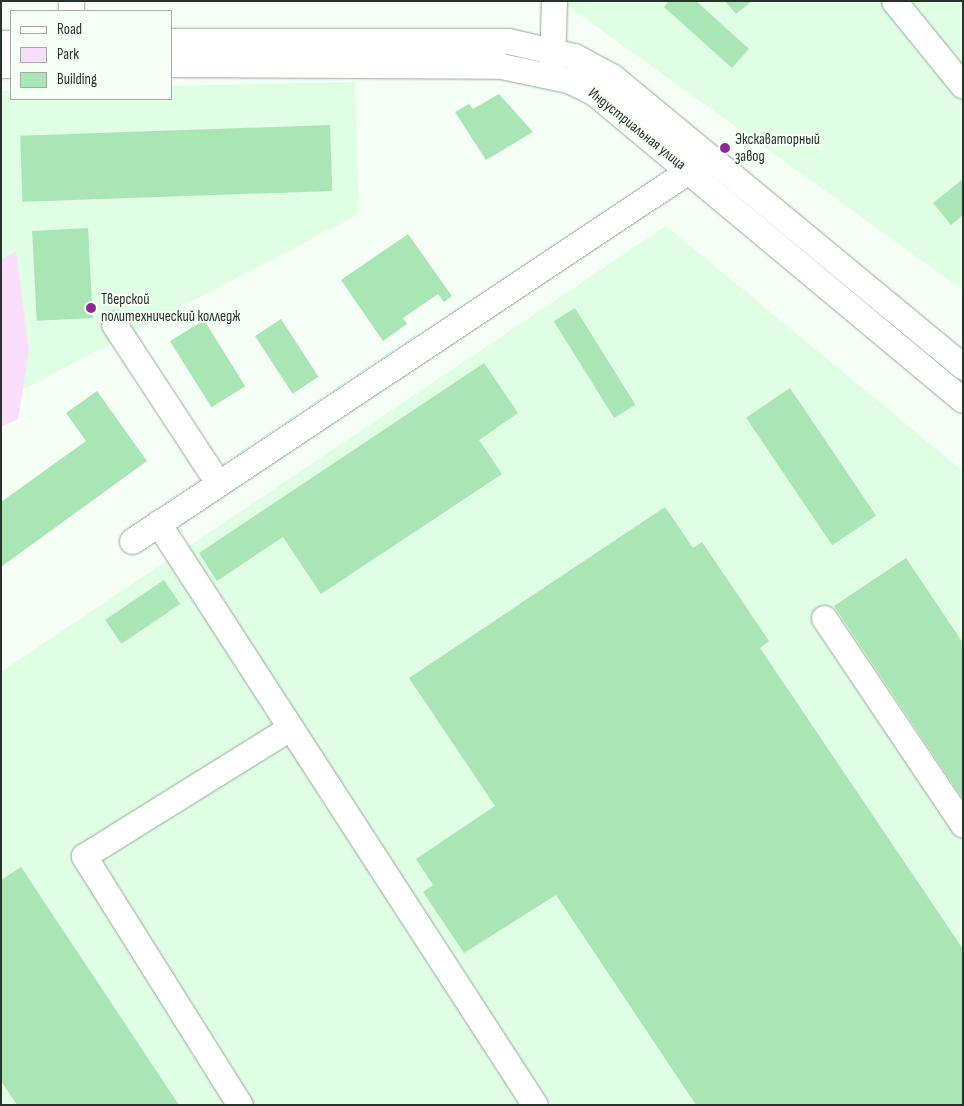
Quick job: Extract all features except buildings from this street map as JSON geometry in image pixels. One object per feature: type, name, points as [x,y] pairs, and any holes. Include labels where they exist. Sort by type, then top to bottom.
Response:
[{"type":"street","points":[[551,74],[554,48],[554,1]]},
{"type":"street","points":[[894,1],[963,86]]},
{"type":"street","name":"Индустриальная улица","points":[[172,41],[508,41],[554,48],[613,77],[698,164],[963,400]]},
{"type":"street","name":"Индустриальная улица","points":[[172,64],[501,66],[551,74],[593,92],[698,164],[963,367]]},
{"type":"street","points":[[132,541],[698,164]]},
{"type":"street","points":[[114,324],[218,483]]},
{"type":"street","points":[[158,523],[534,1105]]},
{"type":"street","points":[[824,618],[963,825]]},
{"type":"street","points":[[240,1105],[84,856],[290,728]]},
{"type":"shaded area","name":"Экскаваторный завод","points":[[561,1],[963,1],[963,290]]},
{"type":"shaded area","name":"Тверской политехнический колледж","points":[[355,82],[359,214],[1,401],[1,91],[10,91],[10,100],[172,100],[172,86]]},
{"type":"shaded area","points":[[666,226],[963,471],[963,1105],[1,1105],[1,672]]},
{"type":"green space","points":[[16,251],[29,350],[18,419],[1,427],[1,260]]},
{"type":"place","name":"Экскаваторный завод","points":[[725,148]]},
{"type":"place","name":"Тверской политехнический колледж","points":[[91,308]]}]
